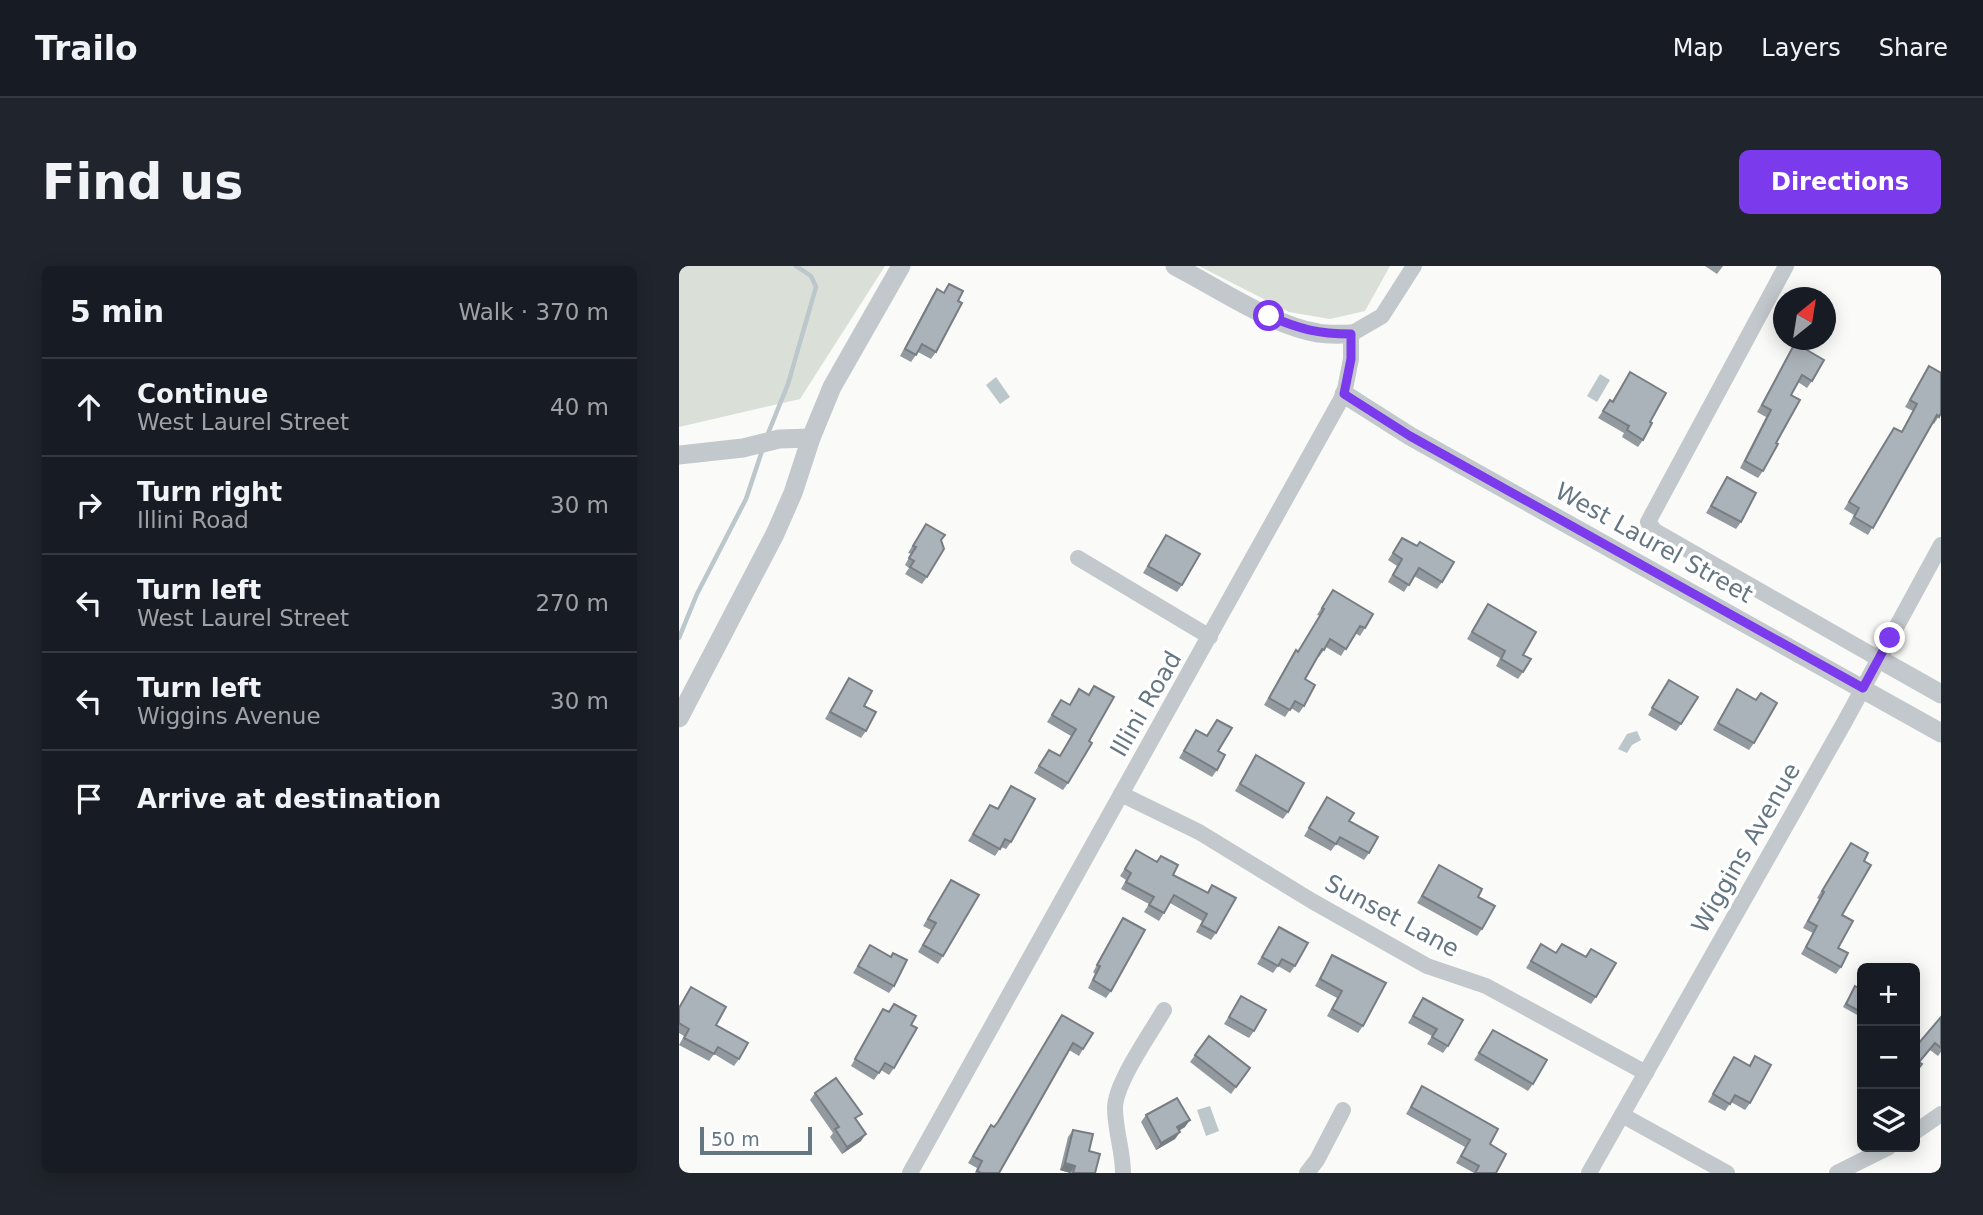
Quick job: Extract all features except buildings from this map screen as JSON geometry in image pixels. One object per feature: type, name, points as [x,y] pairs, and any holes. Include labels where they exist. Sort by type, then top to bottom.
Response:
[{"type":"street","points":[[679,718],[775,534],[832,387],[901,266]]},
{"type":"street","points":[[1175,266],[1269,316],[1320,334],[1351,334],[1382,316],[1414,266]]},
{"type":"street","name":"West Laurel Street","points":[[1786,266],[1648,522],[1655,531],[1941,694]]},
{"type":"street","name":"Illini Road","points":[[910,1173],[1344,394],[1351,359],[1351,334]]},
{"type":"street","name":"West Laurel Street","points":[[1344,394],[1410,436],[1941,733]]},
{"type":"street","points":[[679,455],[743,448],[773,440],[811,438]]},
{"type":"street","name":"Wiggins Avenue","points":[[1589,1173],[1941,545]]},
{"type":"street","points":[[1078,558],[1210,637]]},
{"type":"street","name":"Sunset Lane","points":[[1121,794],[1199,832],[1312,901],[1427,966],[1486,986],[1646,1073]]},
{"type":"street","points":[[1123,1173],[1123,1152],[1114,1105],[1118,1089],[1164,1010]]},
{"type":"street","points":[[1307,1173],[1317,1160],[1343,1110]]},
{"type":"street","points":[[1920,1129],[1941,1114]]},
{"type":"street","points":[[1622,1115],[1727,1173]]},
{"type":"street","points":[[1837,1173],[1879,1152]]},
{"type":"shaded area","points":[[679,266],[885,266],[800,399],[679,427]]},
{"type":"shaded area","points":[[1199,266],[1390,266],[1365,311],[1330,319],[1289,312]]},
{"type":"shaded area","points":[[1600,374],[1610,380],[1597,402],[1587,396]]},
{"type":"shaded area","points":[[996,377],[1010,397],[1000,404],[986,385]]},
{"type":"shaded area","points":[[1637,731],[1641,740],[1632,745],[1627,753],[1618,749],[1627,734]]},
{"type":"shaded area","points":[[1210,1106],[1219,1131],[1206,1136],[1197,1110]]},
{"type":"waterway","points":[[767,436],[788,384],[816,287],[811,276],[796,266]]},
{"type":"waterway","points":[[679,638],[697,594],[746,499],[762,451]]},
{"type":"route","points":[[1269,316],[1320,334],[1351,334],[1351,359],[1344,394],[1410,436],[1863,688],[1890,638]]}]
